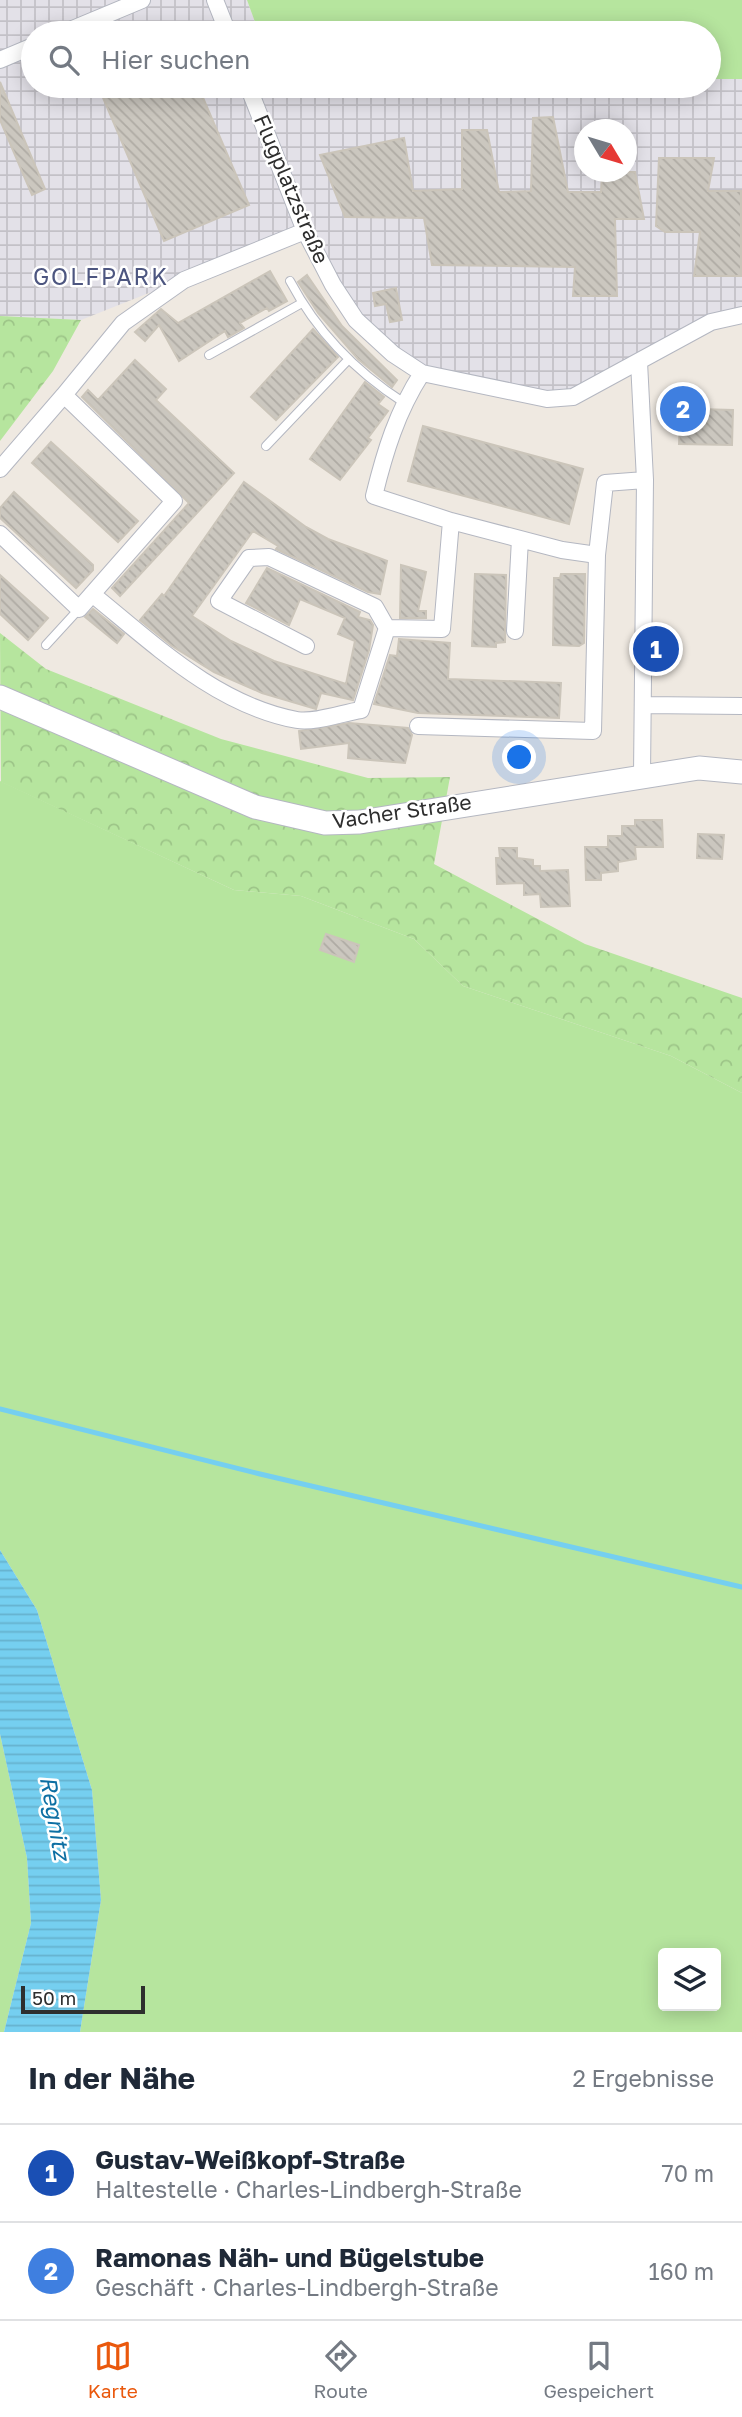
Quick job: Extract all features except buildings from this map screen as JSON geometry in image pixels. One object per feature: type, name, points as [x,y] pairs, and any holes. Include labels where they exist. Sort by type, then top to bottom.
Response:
[{"type":"street","points":[[92,21],[142,0]]},
{"type":"street","points":[[215,0],[223,21]]},
{"type":"street","points":[[0,60],[21,51]]},
{"type":"street","name":"Flugplatzstraße","points":[[253,98],[305,231],[333,285],[356,320],[393,354],[422,373],[547,399],[573,397],[711,322],[742,315]]},
{"type":"street","points":[[0,469],[122,323],[184,280],[305,231]]},
{"type":"street","points":[[639,362],[645,481],[642,775]]},
{"type":"street","points":[[422,373],[403,402],[387,443],[374,496],[451,521],[597,555]]},
{"type":"street","points":[[0,534],[79,609],[174,501],[64,395]]},
{"type":"street","points":[[418,726],[593,731],[597,555],[605,483],[645,481]]},
{"type":"street","points":[[387,628],[442,629],[451,521]]},
{"type":"street","points":[[515,631],[520,539]]},
{"type":"street","points":[[92,594],[199,681],[258,708],[299,720],[361,710],[387,628],[375,607],[269,557],[248,558],[219,601],[306,646]]},
{"type":"street","name":"Vacher Straße","points":[[0,697],[255,807],[325,823],[360,822],[699,768],[742,772]]},
{"type":"street","points":[[643,705],[742,706]]},
{"type":"lane","points":[[290,281],[302,303],[348,360],[403,402]]},
{"type":"lane","points":[[209,355],[302,303]]},
{"type":"lane","points":[[266,446],[348,360]]},
{"type":"lane","points":[[46,645],[79,609]]},
{"type":"shaded area","points":[[0,0],[247,0],[255,21],[21,21],[21,98],[721,98],[721,79],[742,79],[742,315],[573,397],[422,373],[356,320],[305,231],[81,320],[0,316]]},
{"type":"green space","points":[[247,0],[742,0],[742,79],[721,79],[721,21],[255,21]]},
{"type":"green space","points":[[0,316],[81,320],[53,371],[0,441]]},
{"type":"green space","points":[[0,633],[46,669],[221,739],[368,778],[450,777],[434,864],[585,944],[742,998],[742,1093],[671,1056],[463,986],[414,939],[301,896],[234,890],[1,782]]},
{"type":"green space","points":[[0,781],[234,890],[301,896],[414,939],[463,986],[671,1056],[742,1093],[742,2032],[80,2032],[101,1900],[92,1790],[37,1610],[0,1550]]},
{"type":"green space","points":[[0,1734],[27,1858],[31,1923],[4,2032],[0,2032]]},
{"type":"water","name":"Regnitz","points":[[0,1550],[37,1610],[92,1790],[101,1900],[80,2032],[4,2032],[31,1923],[27,1858],[0,1734]]},
{"type":"waterway","points":[[0,1409],[260,1474],[742,1587]]},
{"type":"place","name":"Ramonas Näh- und Bügelstube","points":[[683,409]]},
{"type":"place","name":"Gustav-Weißkopf-Straße","points":[[656,649]]},
{"type":"district","name":"GOLFPARK","points":[[101,277]]}]
